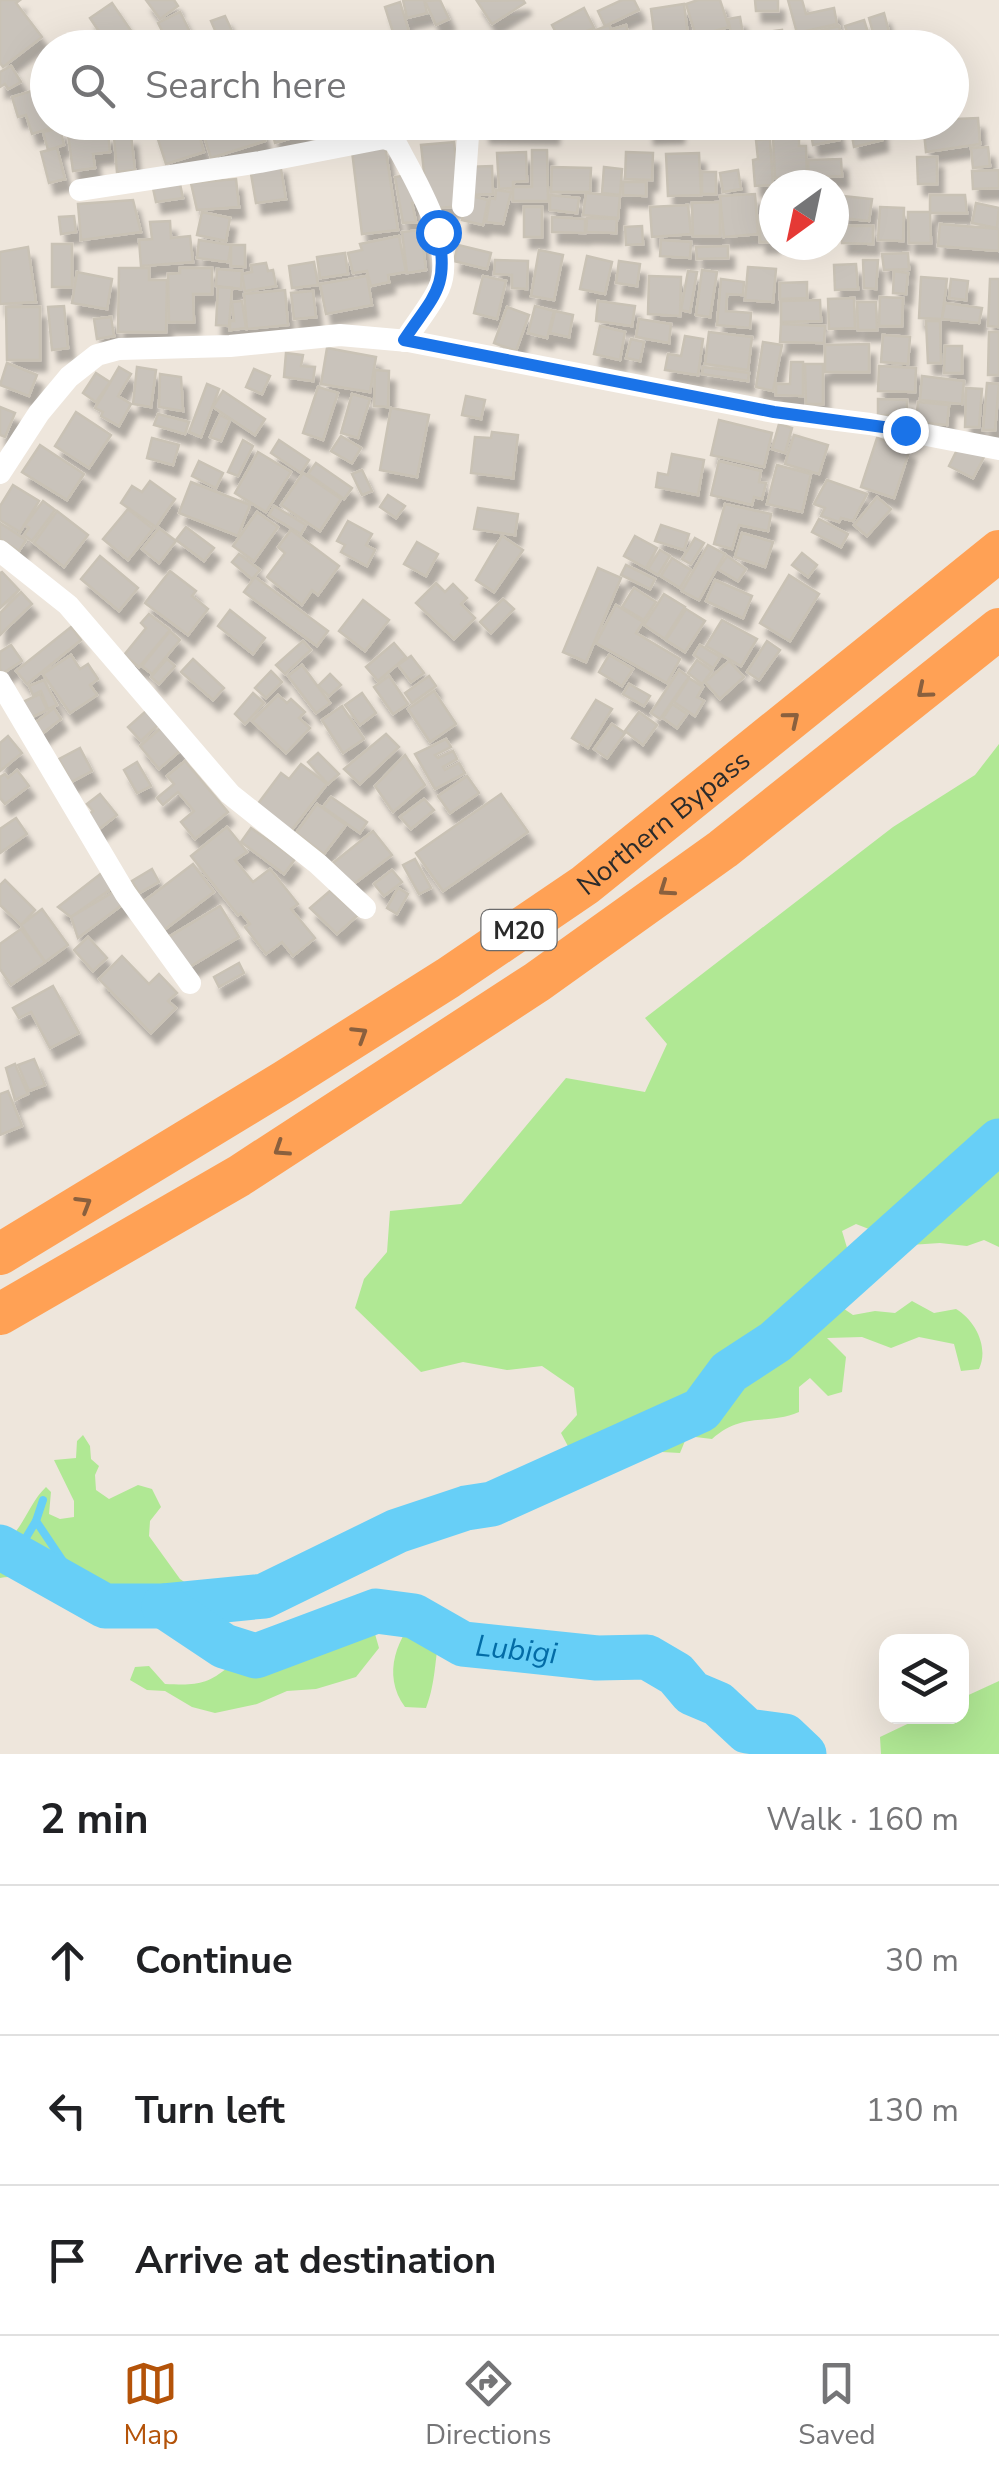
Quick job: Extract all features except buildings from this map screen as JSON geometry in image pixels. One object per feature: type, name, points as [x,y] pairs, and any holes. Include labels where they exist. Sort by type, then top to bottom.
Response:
[{"type":"highway","name":"Northern Bypass","points":[[0,1254],[302,1071],[585,885],[999,552]]},
{"type":"highway","name":"Northern Bypass","points":[[2,1313],[240,1176],[537,982],[724,849],[999,629]]},
{"type":"street","points":[[80,190],[374,140]]},
{"type":"street","points":[[403,140],[438,232],[445,264],[439,287],[404,340]]},
{"type":"street","points":[[463,206],[468,140]]},
{"type":"street","points":[[0,473],[38,412],[69,377],[98,355],[119,350],[230,346],[340,335],[404,340],[774,412],[870,424],[999,449]]},
{"type":"street","points":[[0,550],[68,605],[230,794],[366,908]]},
{"type":"street","points":[[0,682],[125,893],[190,983]]},
{"type":"green space","points":[[999,744],[999,1247],[984,1240],[967,1246],[910,1245],[856,1224],[842,1231],[848,1251],[888,1263],[886,1271],[873,1283],[847,1266],[835,1275],[837,1304],[853,1315],[895,1313],[912,1301],[934,1313],[956,1309],[979,1336],[979,1369],[961,1371],[954,1344],[919,1337],[891,1348],[862,1337],[827,1338],[846,1357],[842,1392],[828,1396],[810,1378],[799,1387],[799,1412],[734,1425],[712,1439],[687,1436],[680,1453],[662,1452],[634,1421],[570,1450],[561,1433],[577,1415],[574,1388],[542,1366],[507,1370],[463,1362],[421,1372],[355,1308],[364,1279],[387,1252],[390,1211],[461,1204],[566,1078],[645,1092],[667,1044],[645,1018],[893,827],[975,775]]},
{"type":"green space","points":[[83,1435],[90,1446],[91,1459],[99,1466],[96,1490],[109,1499],[138,1485],[152,1489],[161,1507],[150,1521],[149,1536],[180,1579],[193,1588],[214,1616],[224,1638],[253,1652],[307,1625],[350,1611],[373,1627],[379,1648],[356,1677],[316,1689],[287,1691],[257,1704],[215,1713],[192,1707],[165,1691],[147,1690],[130,1680],[135,1667],[149,1666],[165,1684],[184,1684],[206,1681],[228,1667],[205,1659],[184,1642],[172,1619],[121,1585],[98,1584],[85,1601],[44,1581],[0,1578],[0,1546],[15,1533],[46,1487],[51,1492],[49,1514],[60,1519],[74,1517],[74,1501],[54,1460],[76,1458],[77,1441]]},
{"type":"green space","points":[[423,1610],[438,1618],[442,1627],[432,1687],[426,1708],[405,1707],[394,1682],[395,1656],[406,1631]]},
{"type":"green space","points":[[999,1681],[999,1754],[881,1754],[880,1737],[907,1724],[969,1724],[969,1695]]},
{"type":"water","points":[[654,1647],[671,1657],[705,1691],[726,1696],[756,1732],[749,1741],[730,1730],[722,1718],[676,1696],[658,1670],[636,1657]]},
{"type":"waterway","points":[[0,1547],[105,1606],[164,1606],[264,1596],[397,1531],[466,1508],[492,1504],[701,1410],[729,1372],[775,1342],[999,1141]]},
{"type":"waterway","points":[[43,1500],[36,1521],[85,1594]]},
{"type":"waterway","points":[[15,1556],[36,1521]]},
{"type":"waterway","name":"Lubigi","points":[[164,1606],[224,1646],[256,1656],[376,1611],[414,1616],[463,1644],[597,1658],[647,1657],[676,1674],[692,1693],[718,1704],[747,1731],[785,1736],[804,1754]]},
{"type":"route","points":[[438,232],[445,264],[439,287],[404,340],[774,412],[905,430]]}]
